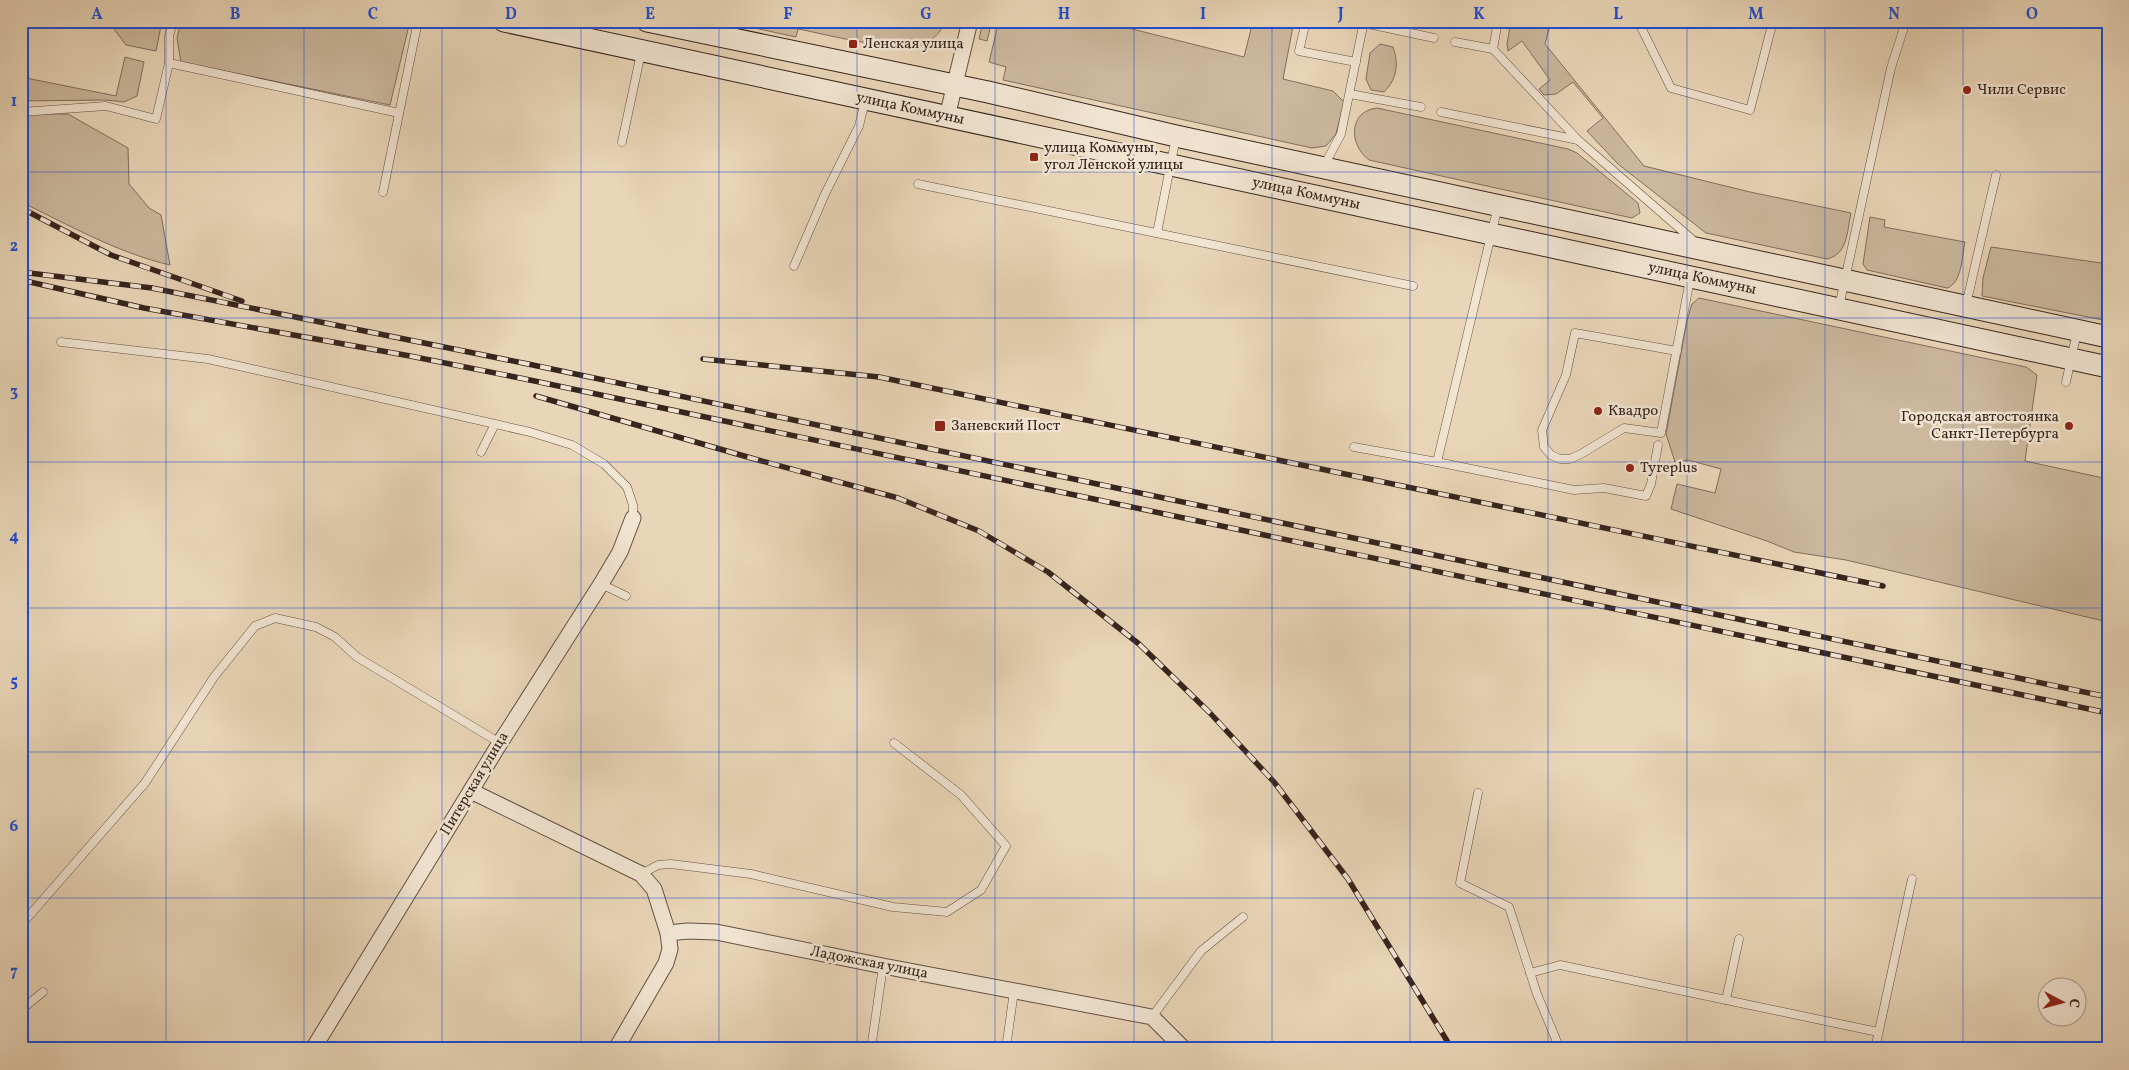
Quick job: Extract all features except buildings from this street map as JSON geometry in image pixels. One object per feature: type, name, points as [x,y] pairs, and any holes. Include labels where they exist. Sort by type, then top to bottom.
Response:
[{"type":"street","name":"улица Коммуны","points":[[504,21],[2108,367]]},
{"type":"street","name":"улица Коммуны","points":[[647,21],[2108,337]]},
{"type":"street","points":[[947,117],[970,21]]},
{"type":"street","name":"Питерская улица","points":[[312,1049],[500,743],[601,584],[620,552],[633,518]]},
{"type":"street","points":[[471,791],[641,874],[654,890],[668,933],[670,948],[666,963],[616,1049]]},
{"type":"street","name":"Ладожская улица","points":[[668,933],[688,931],[716,932],[1152,1017]]},
{"type":"street","points":[[1152,1017],[1184,1049]]},
{"type":"lane","points":[[21,112],[106,106],[156,119],[169,63],[169,36],[173,21]]},
{"type":"lane","points":[[383,192],[418,21]]},
{"type":"lane","points":[[1306,21],[1299,51],[1356,62]]},
{"type":"lane","points":[[1399,30],[1400,21]]},
{"type":"lane","points":[[1493,49],[1498,21]]},
{"type":"lane","points":[[1638,21],[1671,88],[1750,110],[1773,21]]},
{"type":"lane","points":[[1839,309],[1890,68],[1906,21]]},
{"type":"lane","points":[[1323,168],[1341,134],[1364,22],[1434,38]]},
{"type":"lane","points":[[1455,42],[1493,49],[1578,140],[1703,249]]},
{"type":"lane","points":[[622,142],[642,51]]},
{"type":"lane","points":[[169,63],[399,113]]},
{"type":"lane","points":[[1350,94],[1421,107]]},
{"type":"lane","points":[[794,266],[825,194],[859,126],[866,100]]},
{"type":"lane","points":[[1441,112],[1578,140]]},
{"type":"lane","points":[[1156,233],[1176,136]]},
{"type":"lane","points":[[1966,306],[1996,175]]},
{"type":"lane","points":[[918,184],[1413,286]]},
{"type":"lane","points":[[1436,462],[1498,205]]},
{"type":"lane","points":[[1677,351],[1575,333],[1566,374],[1542,430],[1544,447],[1551,455],[1560,459],[1570,459],[1624,428],[1661,433],[1677,351],[1690,277]]},
{"type":"lane","points":[[2066,382],[2077,330]]},
{"type":"lane","points":[[60,342],[208,359],[530,432],[572,445],[604,464],[626,487],[633,505],[633,518]]},
{"type":"lane","points":[[481,452],[495,424]]},
{"type":"lane","points":[[1354,447],[1574,490],[1604,488],[1646,496],[1651,484],[1658,445]]},
{"type":"lane","points":[[601,584],[626,596]]},
{"type":"lane","points":[[21,925],[144,782],[214,677],[255,626],[276,618],[316,627],[335,637],[357,657],[500,743]]},
{"type":"lane","points":[[641,874],[658,865],[671,864],[751,874],[894,907],[947,912],[981,890],[1006,846],[960,795],[894,743]]},
{"type":"lane","points":[[1478,792],[1460,883],[1509,907],[1530,973],[1560,1049]]},
{"type":"lane","points":[[1875,1049],[1912,879]]},
{"type":"lane","points":[[1152,1017],[1201,951],[1243,917]]},
{"type":"lane","points":[[1726,1000],[1739,939]]},
{"type":"lane","points":[[1530,973],[1560,965],[1878,1032]]},
{"type":"lane","points":[[871,1049],[883,966]]},
{"type":"lane","points":[[1006,1049],[1014,991]]},
{"type":"lane","points":[[21,1010],[43,992]]},
{"type":"shaded area","points":[[108,21],[162,21],[156,51],[126,45]]},
{"type":"shaded area","points":[[181,21],[410,21],[390,105],[181,62],[177,38]]},
{"type":"shaded area","points":[[722,21],[947,21],[930,41],[915,46],[901,47],[798,29],[796,37]]},
{"type":"shaded area","points":[[983,21],[992,21],[987,41],[979,39]]},
{"type":"shaded area","points":[[999,21],[1100,21],[1244,57],[1253,21],[1294,21],[1283,79],[1333,91],[1344,102],[1336,134],[1326,146],[1312,148],[1003,80],[1006,67],[989,62]]},
{"type":"shaded area","points":[[1511,21],[1551,21],[1545,44],[1644,166],[1750,192],[1851,213],[1843,247],[1834,256],[1827,259],[1706,233],[1618,164],[1587,131],[1603,118],[1573,82],[1556,94],[1544,95],[1539,89],[1550,80],[1522,41],[1508,51],[1507,44]]},
{"type":"shaded area","points":[[1380,44],[1393,47],[1396,59],[1394,77],[1384,92],[1371,90],[1366,79],[1370,53]]},
{"type":"shaded area","points":[[125,57],[144,62],[137,96],[124,102],[105,100],[21,101],[21,77],[116,96]]},
{"type":"shaded area","points":[[1377,108],[1568,149],[1577,153],[1638,203],[1640,213],[1632,218],[1369,160],[1357,146],[1355,129],[1361,115],[1368,110]]},
{"type":"shaded area","points":[[28,114],[68,114],[128,148],[129,184],[149,208],[161,215],[170,265],[113,246],[21,202],[21,116]]},
{"type":"shaded area","points":[[1870,217],[1885,220],[1884,227],[1965,242],[1956,281],[1947,288],[1867,270],[1863,264]]},
{"type":"shaded area","points":[[1991,247],[2108,264],[2108,321],[1982,296],[1983,278]]},
{"type":"shaded area","points":[[1699,298],[2026,367],[2037,375],[2025,461],[2108,479],[2108,622],[1846,560],[1794,552],[1671,509],[1677,484],[1715,493],[1721,469],[1688,460],[1675,462],[1666,434],[1687,321],[1692,304]]},
{"type":"railway","points":[[21,208],[111,255],[242,301]]},
{"type":"railway","points":[[21,272],[152,288],[528,364],[2108,697]]},
{"type":"railway","points":[[21,280],[144,308],[410,356],[525,379],[2108,713]]},
{"type":"railway","points":[[703,359],[879,377],[1883,586]]},
{"type":"railway","points":[[536,396],[898,498],[979,531],[1048,572],[1139,644],[1210,713],[1274,782],[1348,879],[1452,1049]]},
{"type":"place","name":"Ленская улица","points":[[853,44]]},
{"type":"place","name":"Чили Сервис","points":[[1967,90]]},
{"type":"place","name":"улица Коммуны, угол Ленской улицы","points":[[1034,157]]},
{"type":"place","name":"Квадро","points":[[1598,411]]},
{"type":"place","name":"Заневский Пост","points":[[940,426]]},
{"type":"place","name":"Городская автостоянка Санкт-Петербурга","points":[[2069,426]]},
{"type":"place","name":"Tyreplus","points":[[1630,468]]}]
